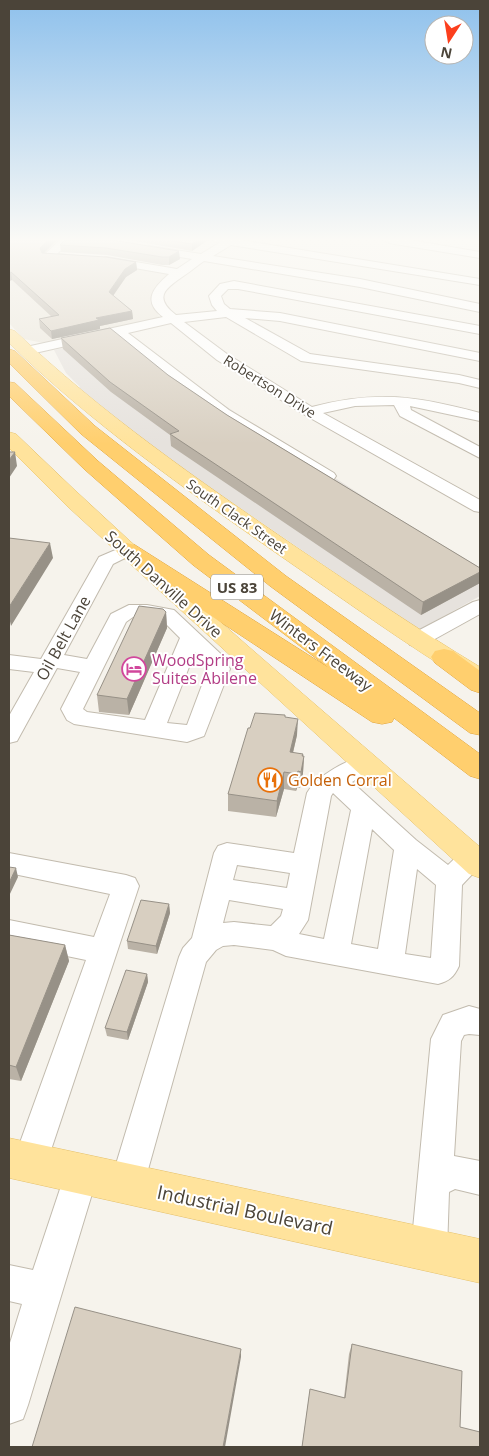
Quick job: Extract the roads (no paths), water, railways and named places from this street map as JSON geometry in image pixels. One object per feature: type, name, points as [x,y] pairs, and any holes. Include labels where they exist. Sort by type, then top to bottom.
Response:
[{"type":"highway","name":"Winters Freeway","points":[[15,344],[88,430],[278,581],[480,726]]},
{"type":"highway","name":"Winters Freeway","points":[[9,387],[91,465],[201,560],[480,769]]},
{"type":"highway","points":[[127,550],[315,674],[480,777]]},
{"type":"highway","points":[[444,657],[480,684]]},
{"type":"main road","name":"South Clack Street","points":[[15,344],[101,417],[163,464],[417,640],[480,678]]},
{"type":"main road","name":"South Danville Drive","points":[[11,444],[189,607],[476,861]]},
{"type":"main road","name":"Industrial Boulevard","points":[[20,1160],[480,1262]]},
{"type":"street","name":"Robertson Drive","points":[[160,308],[222,357],[310,412],[480,507]]},
{"type":"street","points":[[221,308],[306,358],[442,376],[480,384]]},
{"type":"street","points":[[359,308],[480,330]]},
{"type":"street","points":[[15,344],[118,331],[172,319],[227,313],[280,317],[480,357]]},
{"type":"street","points":[[118,331],[224,413],[340,483]]},
{"type":"street","points":[[310,412],[342,403],[377,399],[435,405],[480,418]]},
{"type":"street","points":[[400,400],[405,413],[480,453]]},
{"type":"street","name":"Oil Belt Lane","points":[[9,736],[106,561],[127,550]]},
{"type":"street","points":[[417,640],[480,606]]},
{"type":"street","points":[[129,611],[167,614],[191,637],[217,662],[219,669],[196,730],[187,734],[82,719],[75,715],[72,709],[118,618],[129,611]]},
{"type":"street","points":[[153,729],[191,637]]},
{"type":"street","points":[[9,662],[93,667]]},
{"type":"street","points":[[205,941],[222,932],[270,939],[277,937],[290,928],[294,920],[319,793],[324,787],[365,763]]},
{"type":"street","points":[[335,780],[407,847],[450,881]]},
{"type":"street","points":[[335,953],[364,808]]},
{"type":"street","points":[[390,964],[407,847]]},
{"type":"street","points":[[128,1184],[193,957],[205,941],[227,853],[304,865]]},
{"type":"street","points":[[277,937],[286,944],[438,972],[445,966],[450,881],[476,861]]},
{"type":"street","points":[[9,863],[126,886],[103,951],[20,1160]]},
{"type":"street","points":[[219,888],[298,901]]},
{"type":"street","points":[[9,932],[103,951]]},
{"type":"street","points":[[436,1181],[446,1039],[454,1025],[469,1020],[480,1022]]},
{"type":"street","points":[[429,1250],[433,1183],[452,1172],[480,1178]]},
{"type":"street","points":[[9,1404],[81,1174]]},
{"type":"street","points":[[9,1283],[44,1291]]},
{"type":"place","name":"WoodSpring Suites Abilene","points":[[134,669]]},
{"type":"place","name":"Golden Corral","points":[[270,780]]}]
